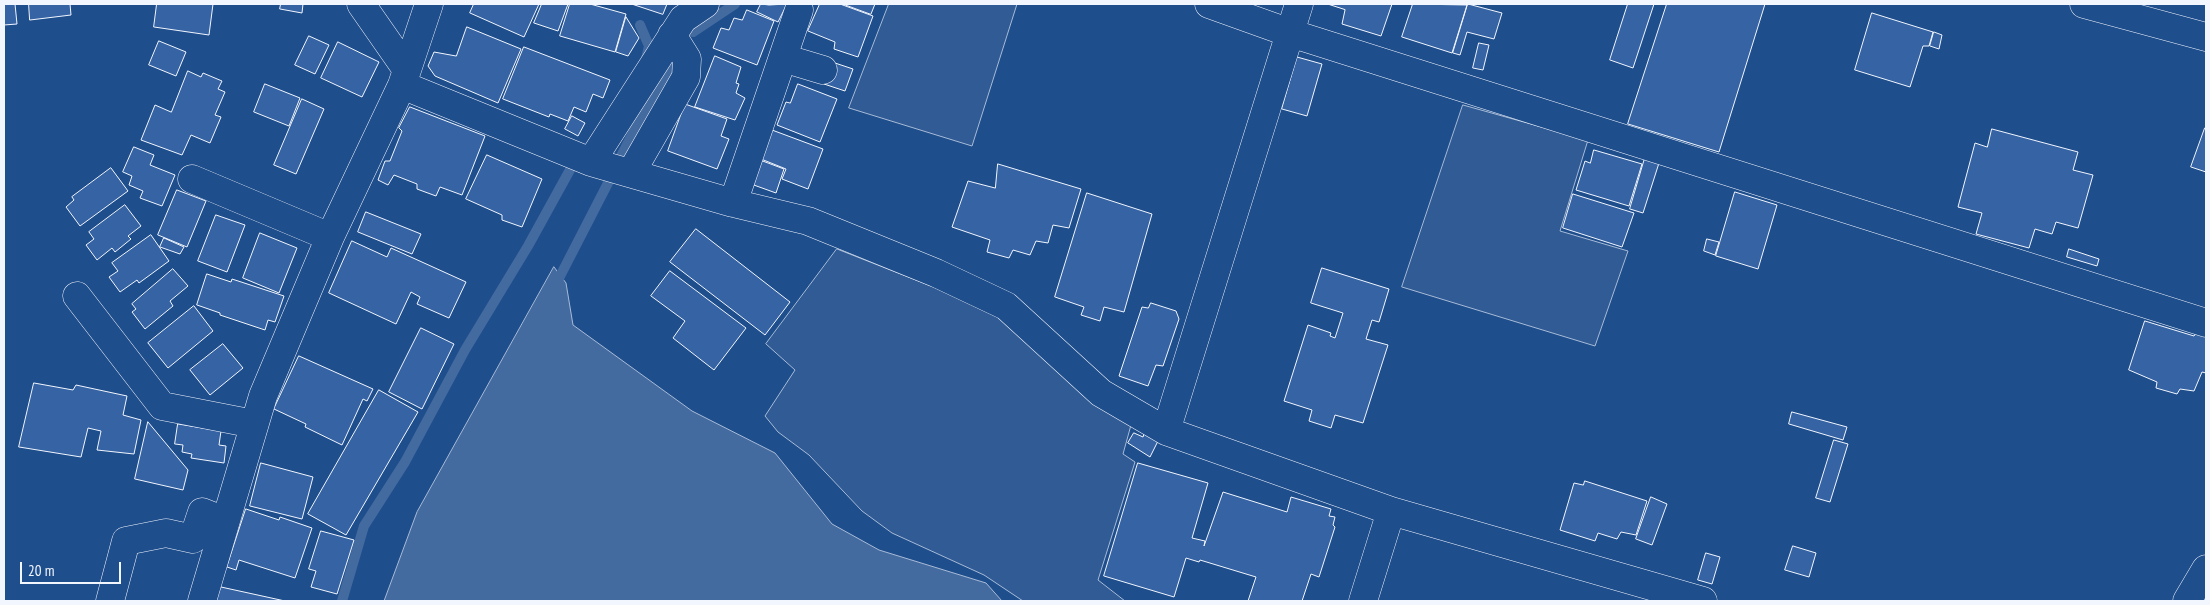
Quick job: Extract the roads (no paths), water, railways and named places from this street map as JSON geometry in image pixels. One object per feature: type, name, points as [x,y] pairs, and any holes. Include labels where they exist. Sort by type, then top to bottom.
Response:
[{"type":"main road","points":[[361,4],[404,77],[591,162],[733,203],[808,221],[936,273],[1006,306],[1101,393],[1166,431],[1391,511],[1703,601]]},
{"type":"main road","points":[[202,601],[263,396],[330,237],[404,77],[429,4]]},
{"type":"main road","points":[[591,162],[683,19],[705,4]]},
{"type":"main road","points":[[1209,4],[1290,33],[2206,323]]},
{"type":"main road","points":[[1166,431],[1299,4]]},
{"type":"main road","points":[[2084,4],[2206,37]]},
{"type":"main road","points":[[733,203],[799,10]]},
{"type":"main road","points":[[631,173],[686,77],[687,59],[672,35]]},
{"type":"main road","points":[[783,58],[823,70]]},
{"type":"main road","points":[[192,178],[330,237]]},
{"type":"main road","points":[[77,296],[162,406],[254,424]]},
{"type":"main road","points":[[1363,601],[1391,511]]},
{"type":"main road","points":[[110,601],[126,540],[166,533],[193,539],[202,512],[225,522]]},
{"type":"main road","points":[[2187,601],[2206,569]]},
{"type":"waterway","points":[[693,32],[735,4]]},
{"type":"waterway","points":[[640,25],[649,46],[646,59]]},
{"type":"waterway","points":[[619,160],[636,127],[673,68]]},
{"type":"waterway","points":[[342,601],[364,526],[405,462],[465,350],[528,246],[571,168]]},
{"type":"waterway","points":[[555,286],[608,183]]}]
